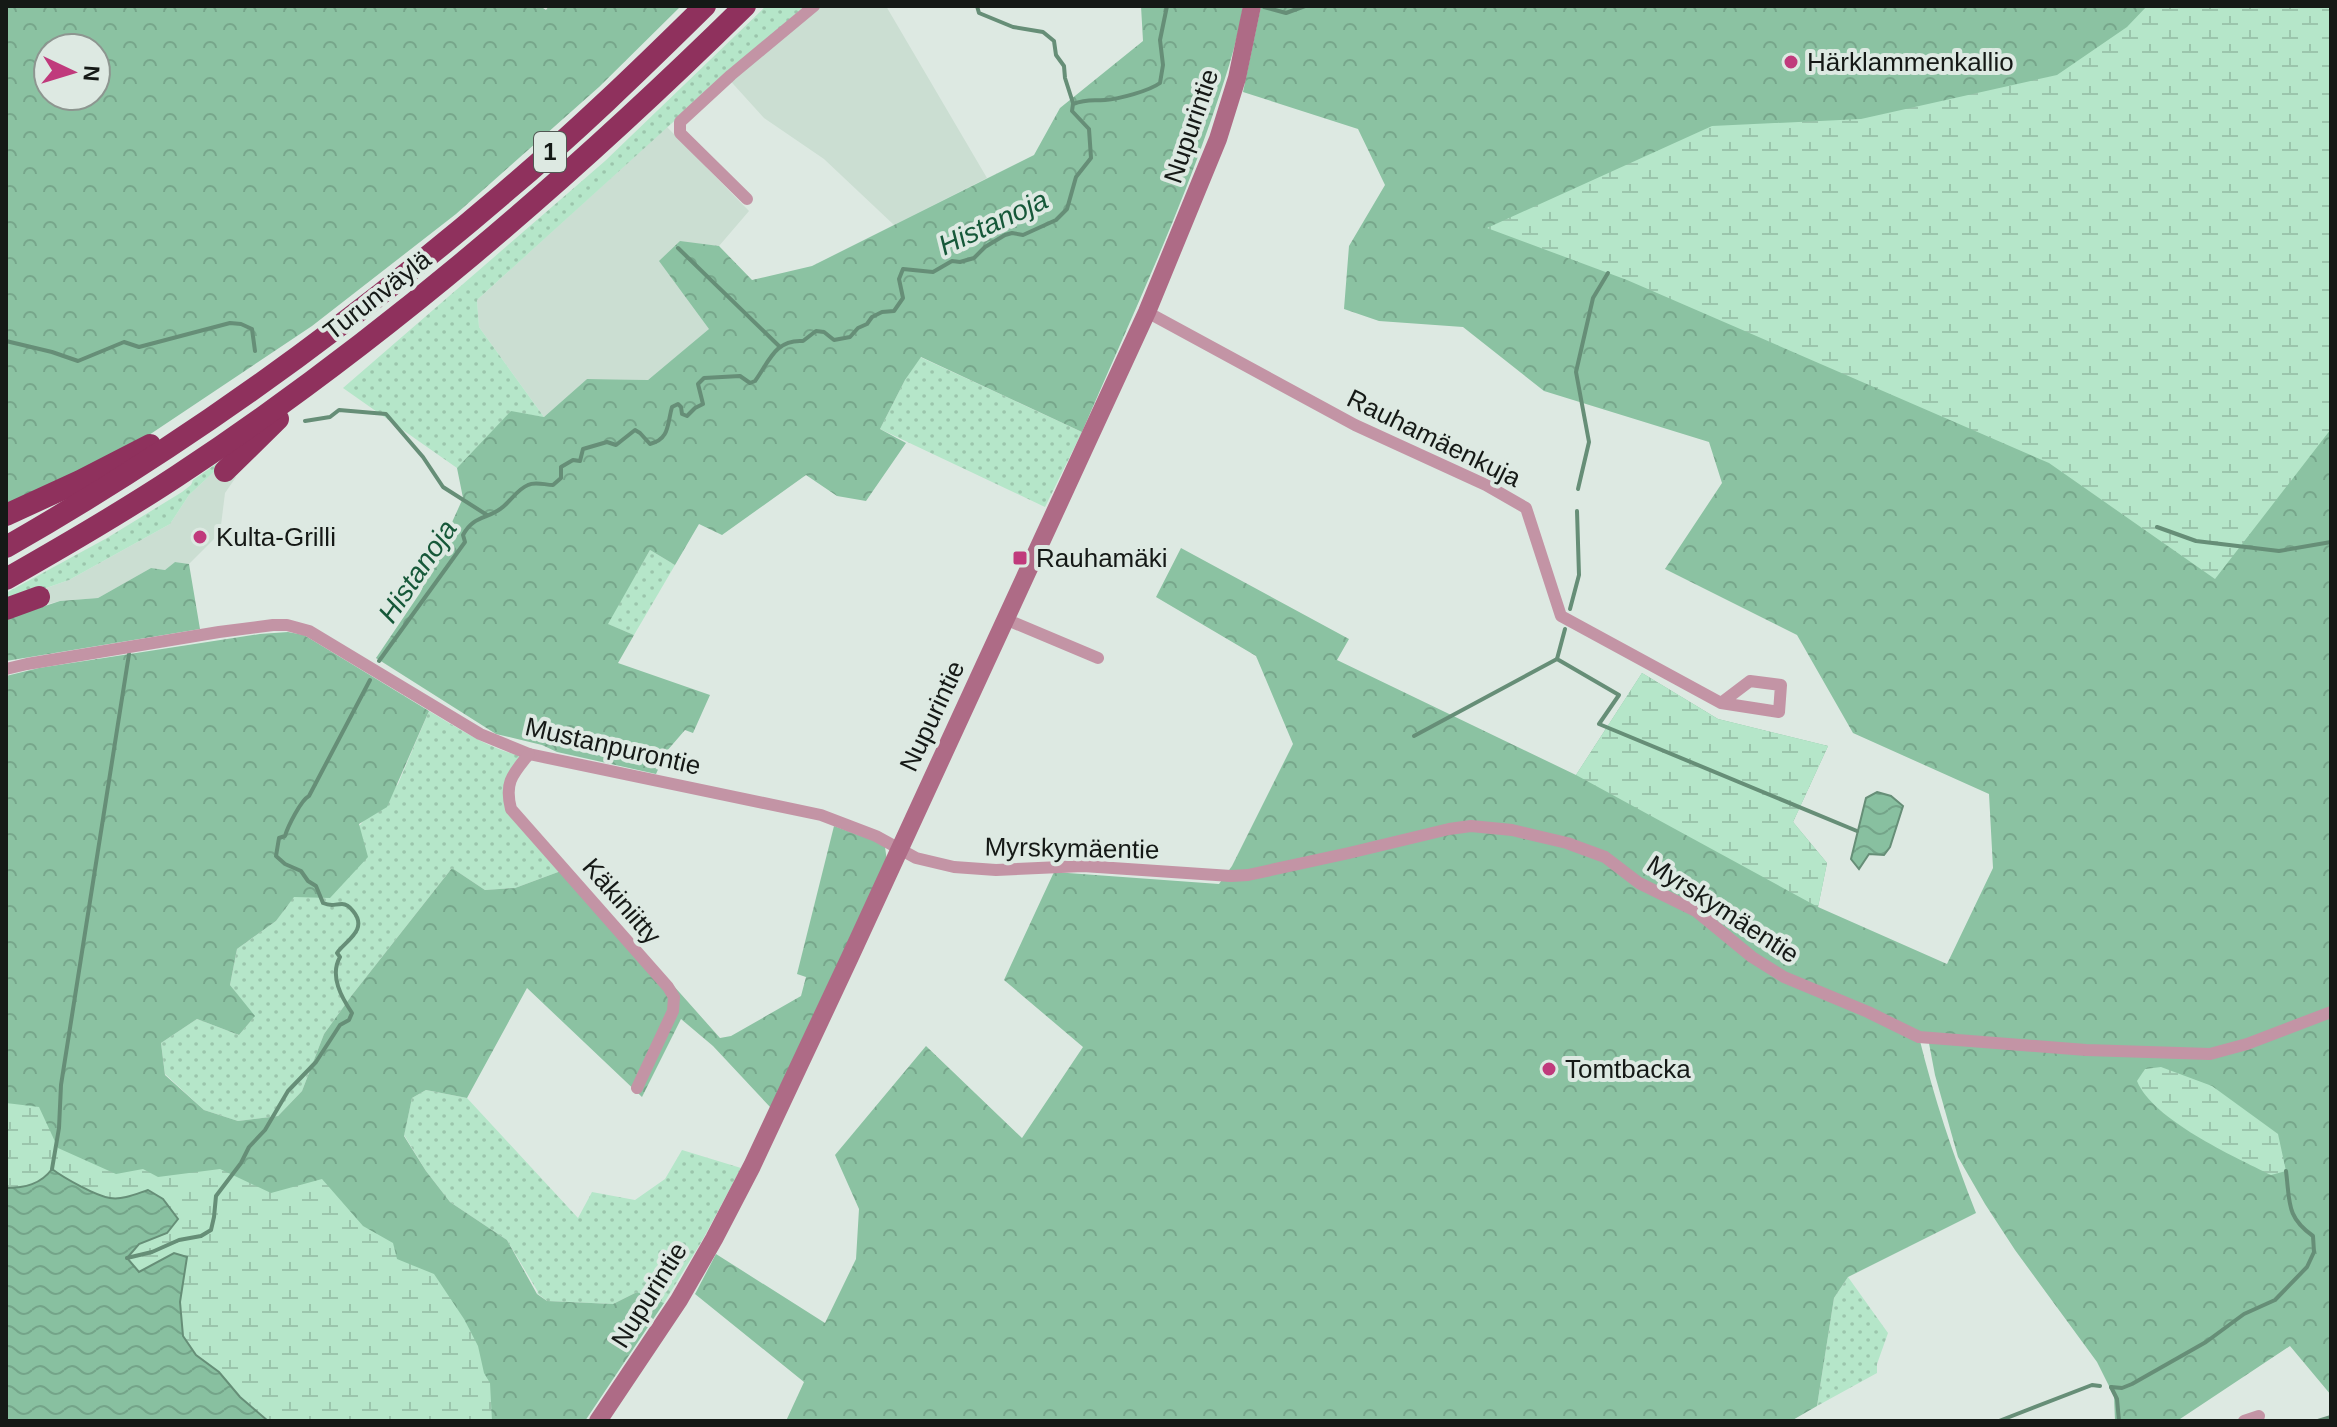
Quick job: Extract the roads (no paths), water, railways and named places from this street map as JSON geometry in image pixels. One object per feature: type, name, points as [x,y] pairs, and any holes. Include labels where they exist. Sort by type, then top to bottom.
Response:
[{"type":"highway","name":"Turunväylä","points":[[6,547],[108,487],[240,398],[387,289],[507,191],[705,6]]},
{"type":"highway","name":"Turunväylä","points":[[6,579],[180,474],[343,358],[523,213],[664,86],[745,6]]},
{"type":"highway","points":[[225,471],[343,358]]},
{"type":"highway","points":[[6,515],[80,481],[240,398]]},
{"type":"highway","points":[[6,609],[39,597]]},
{"type":"main road","name":"Nupurintie","points":[[598,1421],[679,1300],[714,1239],[759,1152],[900,849],[1147,312],[1218,139],[1237,78],[1252,6]]},
{"type":"street","points":[[747,199],[680,133],[680,122],[814,6]]},
{"type":"street","name":"Rauhamäenkuja","points":[[1147,312],[1355,425],[1486,485],[1526,508],[1561,616],[1721,703],[1779,712],[1781,685],[1750,681],[1721,703]]},
{"type":"street","points":[[1005,619],[1098,658]]},
{"type":"street","name":"Mustanpurontie","points":[[6,669],[219,632],[287,625],[309,631],[480,734],[529,754],[821,815],[876,836],[900,849]]},
{"type":"street","name":"Käkiniitty","points":[[529,754],[513,774],[506,791],[511,809],[674,997],[673,1011],[637,1088]]},
{"type":"street","name":"Myrskymäentie","points":[[900,849],[916,858],[954,867],[996,870],[1083,866],[1231,876],[1265,872],[1449,829],[1471,826],[1502,828],[1594,852],[1639,883],[1696,911],[1752,957],[1784,977],[1919,1037],[2086,1050],[2210,1054],[2247,1044],[2331,1012]]},
{"type":"street","points":[[2244,1421],[2259,1416]]},
{"type":"water","points":[[1877,792],[1891,796],[1903,806],[1890,847],[1884,855],[1869,854],[1859,869],[1851,859],[1866,798]]},
{"type":"water","points":[[52,1169],[104,1197],[120,1198],[148,1190],[163,1199],[178,1219],[167,1233],[139,1244],[127,1258],[139,1272],[174,1253],[187,1257],[180,1302],[183,1336],[196,1355],[219,1372],[240,1397],[268,1421],[6,1421],[6,1188],[32,1184]]},
{"type":"waterway","points":[[977,6],[979,13],[1013,27],[1043,32],[1054,41],[1073,103]]},
{"type":"waterway","name":"Histanoja","points":[[379,661],[465,542],[463,535],[467,528],[498,510],[524,487],[534,483],[553,485],[561,478],[561,467],[573,460],[580,461],[583,449],[607,442],[616,445],[635,430],[650,444],[656,442],[667,430],[672,407],[678,404],[682,414],[687,416],[703,404],[698,384],[704,378],[740,376],[750,383],[755,381],[774,353],[786,344],[803,341],[816,331],[824,332],[834,340],[850,337],[872,317],[894,311],[903,298],[899,279],[903,269],[933,272],[952,261],[974,258],[1005,235],[1023,235],[1056,220],[1067,209],[1076,177],[1091,158],[1089,129],[1072,111],[1073,104],[1126,96],[1160,83],[1163,65],[1160,40],[1167,6]]},
{"type":"waterway","name":"Histanoja","points":[[1264,7],[1286,13],[1305,6]]},
{"type":"waterway","points":[[678,248],[779,346]]},
{"type":"waterway","points":[[1578,489],[1589,442],[1576,372],[1593,298],[1608,273]]},
{"type":"waterway","points":[[6,341],[78,361],[124,342],[139,347],[230,323],[252,329],[255,351]]},
{"type":"waterway","points":[[305,421],[330,417],[339,410],[386,414],[423,457],[443,487],[487,515]]},
{"type":"waterway","points":[[1570,609],[1579,575],[1577,511]]},
{"type":"waterway","points":[[2157,527],[2196,541],[2279,551],[2331,542]]},
{"type":"waterway","points":[[1565,629],[1557,659],[1619,695],[1599,724],[1857,831]]},
{"type":"waterway","points":[[52,1169],[59,1128],[61,1085],[129,654]]},
{"type":"waterway","points":[[1414,736],[1557,659]]},
{"type":"waterway","name":"Histanoja","points":[[127,1258],[152,1252],[179,1240],[201,1236],[211,1230],[216,1196],[249,1147],[265,1130],[288,1091],[316,1062],[340,1025],[349,1020],[352,1013],[341,994],[336,972],[340,957],[337,953],[354,935],[357,918],[347,905],[323,903],[316,886],[301,871],[276,856],[279,838],[285,836],[299,808],[309,796],[370,680]]},
{"type":"waterway","points":[[2111,1387],[2122,1388],[2132,1384],[2206,1342],[2244,1314],[2275,1300],[2307,1267],[2314,1252],[2313,1236],[2294,1215],[2286,1171]]},
{"type":"waterway","points":[[1999,1421],[2092,1385],[2100,1386]]},
{"type":"waterway","points":[[2111,1387],[2117,1399],[2119,1421]]},
{"type":"waterway","points":[[2318,1421],[2331,1417]]},
{"type":"place","name":"Härklammenkallio","points":[[1791,62]]},
{"type":"place","name":"Kulta-Grilli","points":[[200,537]]},
{"type":"place","name":"Rauhamäki","points":[[1020,558]]},
{"type":"place","name":"Tomtbacka","points":[[1549,1069]]}]
